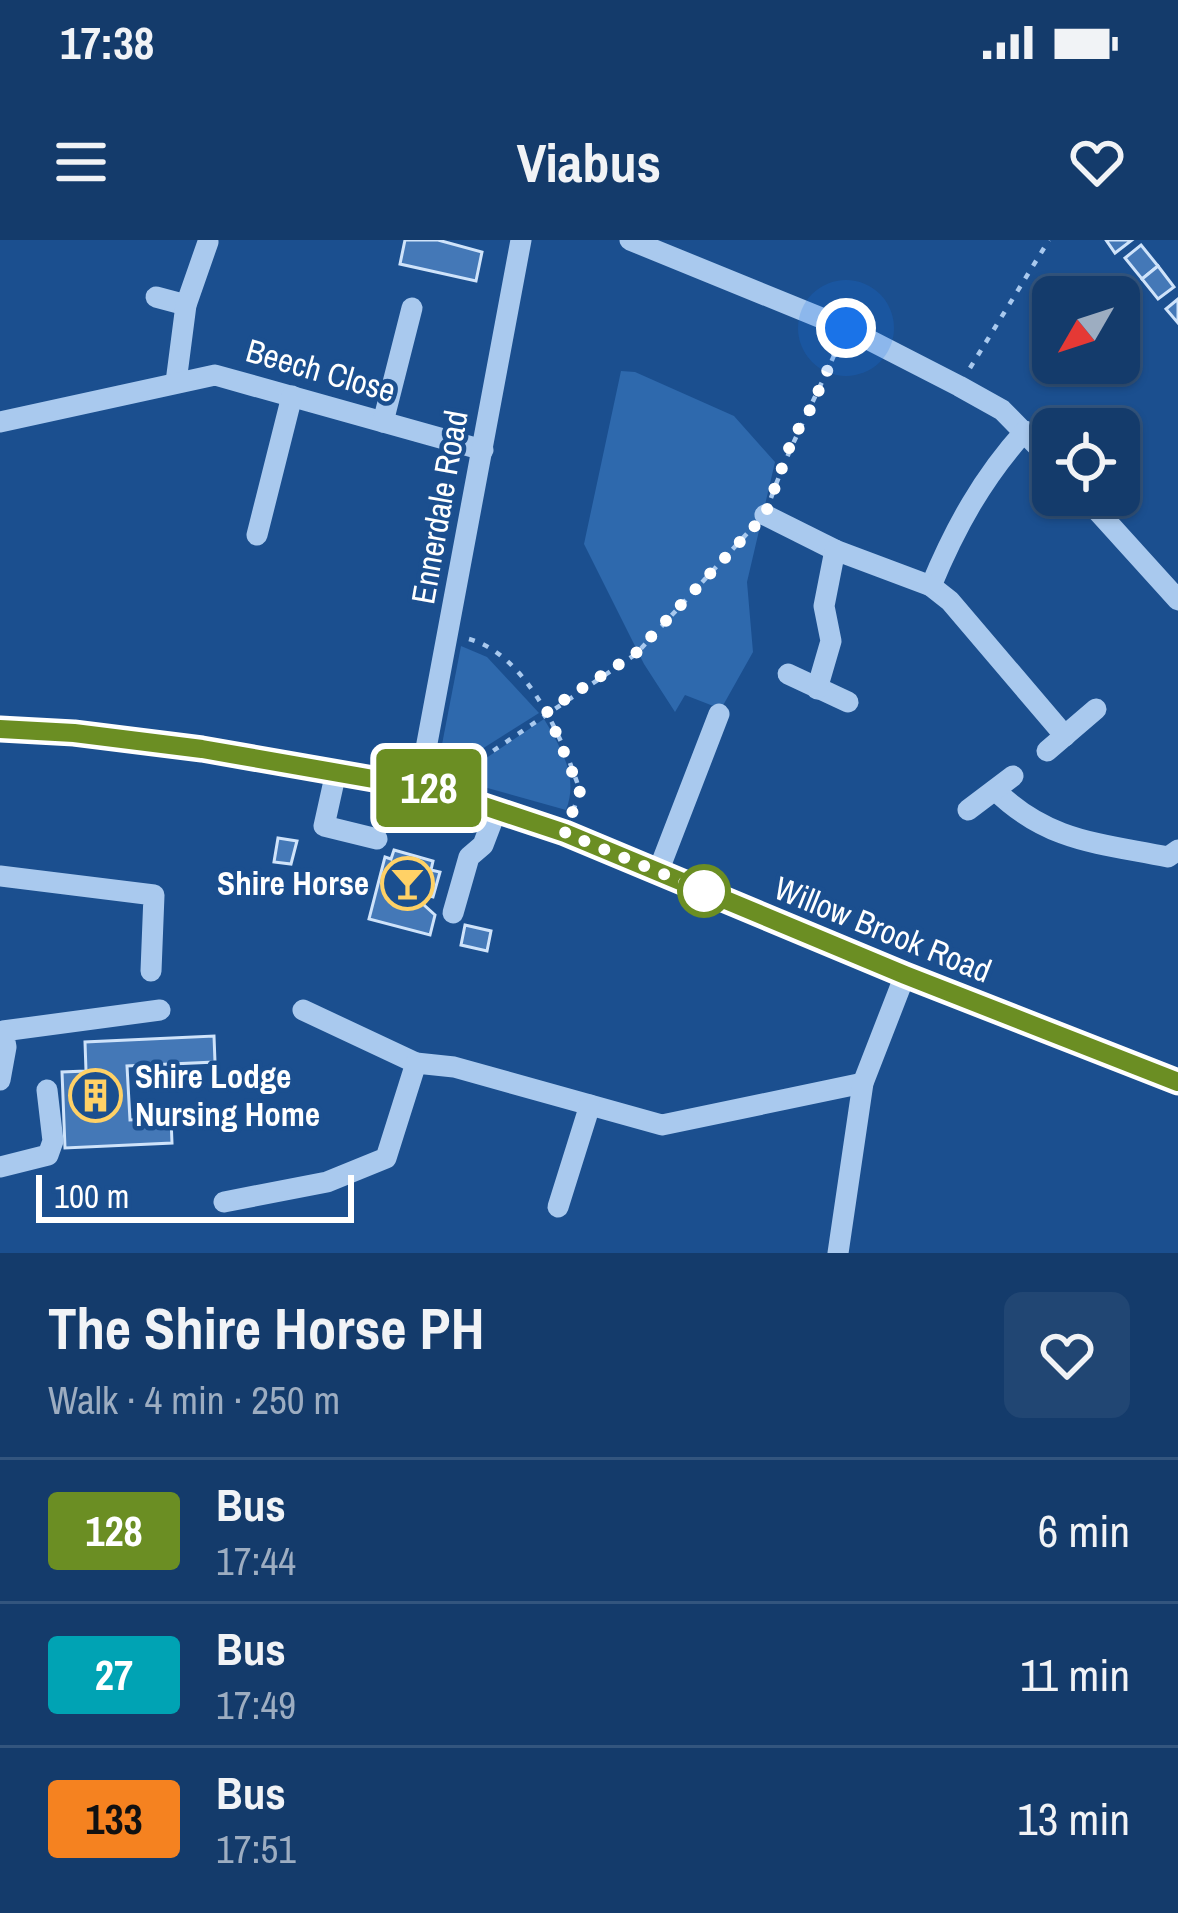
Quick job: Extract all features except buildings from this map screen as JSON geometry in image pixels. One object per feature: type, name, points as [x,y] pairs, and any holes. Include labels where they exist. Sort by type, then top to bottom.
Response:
[{"type":"street","name":"Ennerdale Road","points":[[428,788],[449,636],[520,240]]},
{"type":"street","points":[[630,240],[846,328],[1002,410],[1032,439]]},
{"type":"street","points":[[176,382],[186,304],[208,242]]},
{"type":"street","points":[[156,297],[186,304]]},
{"type":"street","points":[[383,422],[412,308]]},
{"type":"street","name":"Beech Close","points":[[0,422],[215,375],[483,449]]},
{"type":"street","points":[[257,535],[292,396]]},
{"type":"street","points":[[931,586],[969,503],[1025,431]]},
{"type":"street","points":[[765,515],[836,550],[931,586],[950,601],[1056,743],[1096,709]]},
{"type":"street","points":[[1102,516],[1178,600]]},
{"type":"street","points":[[818,688],[831,641],[824,606],[836,550]]},
{"type":"street","points":[[788,674],[848,702]]},
{"type":"street","points":[[658,872],[719,714]]},
{"type":"street","name":"Willow Brook Road","points":[[0,729],[181,746],[428,788],[565,833],[905,975],[1178,1082]]},
{"type":"street","points":[[336,772],[324,826],[377,839]]},
{"type":"street","points":[[968,810],[1004,783],[1026,819],[1056,834],[1168,857],[1178,850]]},
{"type":"street","points":[[453,913],[469,856],[483,845],[496,811]]},
{"type":"street","points":[[0,899],[1,876],[154,895],[151,971]]},
{"type":"street","points":[[838,1253],[863,1083],[905,975]]},
{"type":"street","points":[[0,1080],[6,1047],[3,1031],[160,1010]]},
{"type":"street","points":[[303,1010],[416,1063],[454,1067],[662,1125],[863,1083]]},
{"type":"street","points":[[224,1202],[327,1182],[386,1158],[416,1063]]},
{"type":"street","points":[[0,1167],[48,1155],[53,1142],[47,1090]]},
{"type":"street","points":[[558,1207],[590,1105]]},
{"type":"path","points":[[959,386],[1049,240]]},
{"type":"path","points":[[428,788],[635,654],[765,515],[792,440],[846,328]]},
{"type":"path","points":[[449,636],[483,643],[503,657],[547,711],[580,791],[565,833]]},
{"type":"shaded area","points":[[621,371],[635,372],[734,416],[775,462],[747,582],[753,652],[721,709],[685,695],[675,712],[644,664],[584,544]]},
{"type":"shaded area","points":[[461,646],[487,657],[539,713],[444,773],[438,770],[439,760]]},
{"type":"shaded area","points":[[544,719],[569,774],[566,810],[455,779]]},
{"type":"bus line","name":"128","points":[[0,729],[202,749],[436,790],[565,833],[905,975],[1178,1082]]},
{"type":"place","name":"Shire Horse","points":[[408,883]]},
{"type":"place","name":"Shire Lodge Nursing Home","points":[[96,1095]]},
{"type":"route","points":[[704,891],[565,833],[580,791],[547,711],[635,654],[765,515],[792,440],[846,328]]}]
